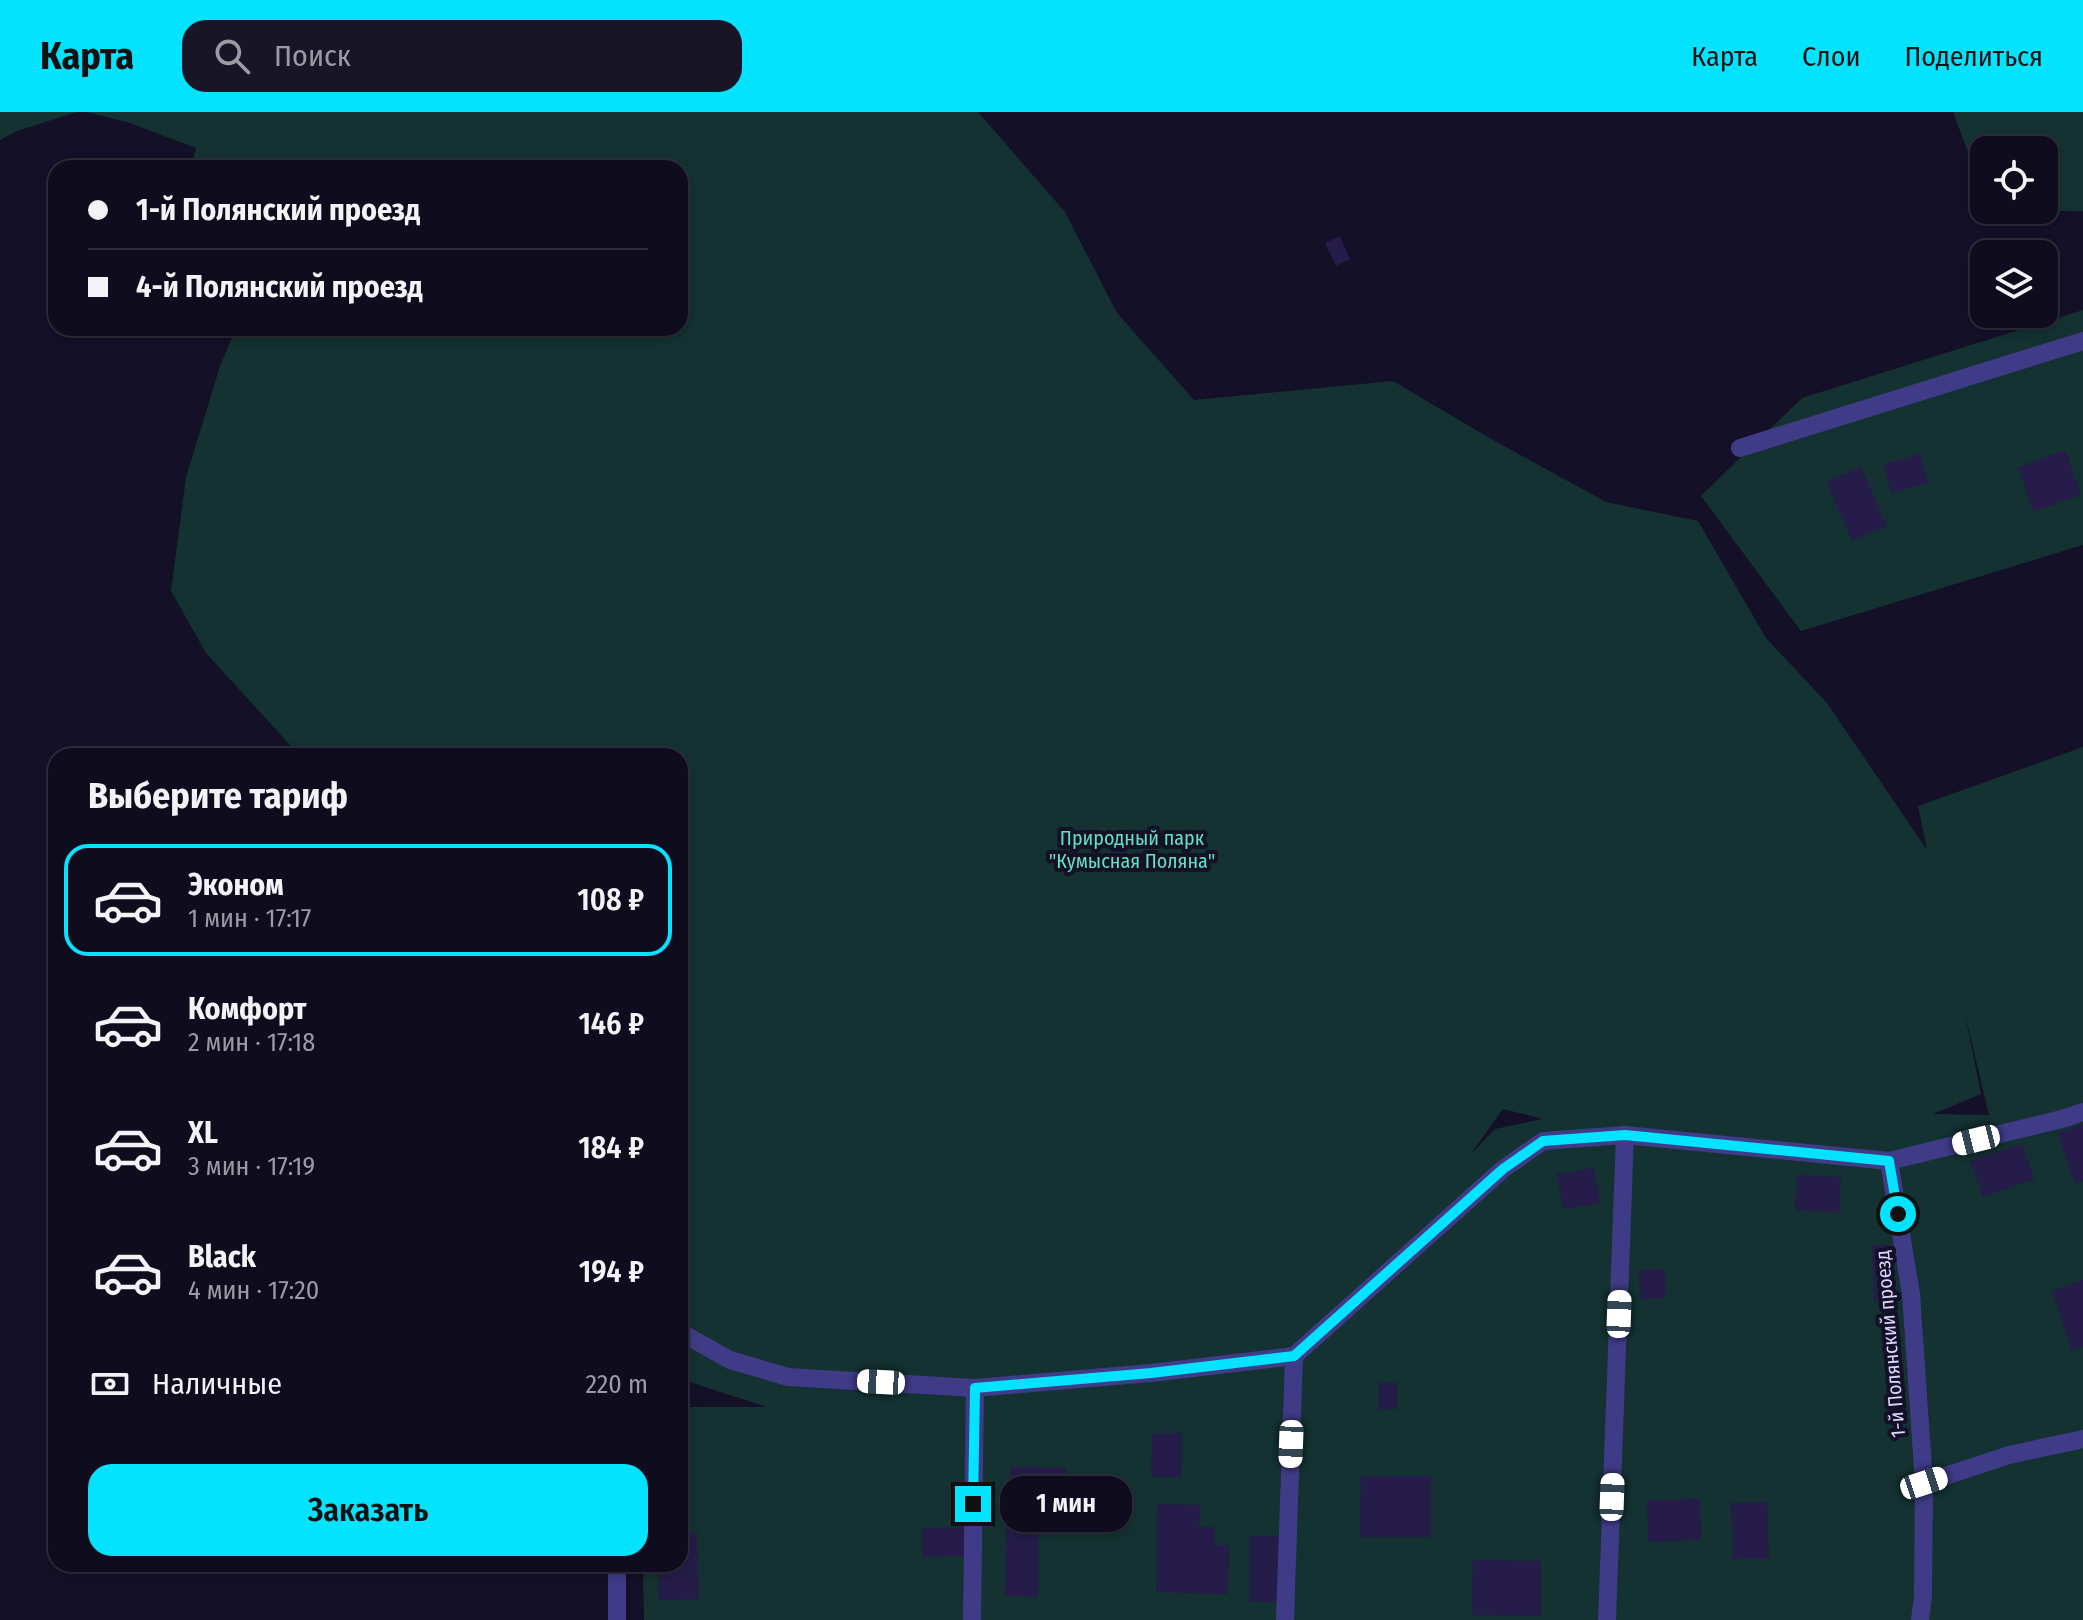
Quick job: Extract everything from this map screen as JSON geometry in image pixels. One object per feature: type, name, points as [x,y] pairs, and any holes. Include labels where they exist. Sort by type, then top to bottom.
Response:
[{"type":"lane","points":[[1740,448],[2083,341]]},
{"type":"lane","points":[[688,1336],[730,1360],[788,1377],[975,1388],[1151,1373],[1294,1356],[1503,1169],[1543,1141],[1625,1135],[1889,1161],[2083,1112]]},
{"type":"lane","points":[[1607,1620],[1625,1135]]},
{"type":"lane","name":"1-й Полянский проезд","points":[[1889,1161],[1911,1294],[1924,1483],[1920,1620]]},
{"type":"lane","points":[[1285,1620],[1294,1356]]},
{"type":"lane","points":[[972,1620],[975,1388]]},
{"type":"lane","points":[[1924,1483],[2009,1455],[2083,1439]]},
{"type":"lane","points":[[617,1572],[617,1620]]},
{"type":"green space","points":[[0,112],[77,112],[17,131],[0,140]]},
{"type":"green space","name":"Природный парк \"Кумысная Поляна\"","points":[[86,112],[978,112],[1065,212],[1117,313],[1194,400],[1393,381],[1606,502],[1698,521],[1766,638],[1827,703],[1927,850],[1918,806],[2083,747],[2083,1620],[644,1620],[643,1572],[688,1572],[688,1407],[767,1407],[688,1382],[688,748],[293,748],[206,653],[171,591],[186,477],[220,366],[233,336],[688,336],[688,160],[193,160],[196,148],[130,123]],"holes":[[[1965,1014],[1989,1115],[1933,1114],[1981,1094]],[[1503,1109],[1543,1119],[1495,1129],[1470,1155]]]},
{"type":"green space","points":[[1953,112],[2083,112],[2083,211],[2058,211],[2058,136],[1970,136],[1970,158]]},
{"type":"green space","points":[[2083,310],[2083,545],[1801,631],[1701,496],[1802,398],[2026,328],[2058,328],[2058,318]]},
{"type":"building","points":[[1340,236],[1350,259],[1336,266],[1325,243]]},
{"type":"building","points":[[2065,450],[2081,495],[2033,512],[2018,467]]},
{"type":"building","points":[[1920,454],[1928,483],[1891,493],[1884,464]]},
{"type":"building","points":[[1861,467],[1887,526],[1852,541],[1826,482]]},
{"type":"building","points":[[2083,1124],[2083,1181],[2075,1184],[2057,1133]]},
{"type":"building","points":[[2022,1144],[2034,1179],[1983,1197],[1970,1161]]},
{"type":"building","points":[[1594,1168],[1600,1203],[1563,1209],[1557,1174]]},
{"type":"building","points":[[1797,1175],[1841,1177],[1839,1213],[1795,1210]]},
{"type":"building","points":[[1872,1245],[1891,1245],[1893,1301],[1874,1302]]},
{"type":"building","points":[[1665,1269],[1666,1298],[1640,1299],[1639,1270]]},
{"type":"building","points":[[2083,1280],[2083,1347],[2072,1350],[2052,1291]]},
{"type":"building","points":[[1379,1382],[1397,1383],[1397,1409],[1379,1410]]},
{"type":"building","points":[[1152,1433],[1182,1433],[1181,1477],[1151,1477]]},
{"type":"building","points":[[1010,1467],[1066,1468],[1065,1512],[1010,1511]]},
{"type":"building","points":[[1361,1476],[1431,1476],[1431,1537],[1360,1537]]},
{"type":"building","points":[[1700,1499],[1701,1540],[1648,1542],[1647,1500]]},
{"type":"building","points":[[1767,1502],[1769,1558],[1733,1559],[1731,1503]]},
{"type":"building","points":[[1157,1504],[1200,1505],[1199,1527],[1215,1527],[1214,1545],[1229,1545],[1228,1594],[1156,1592]]},
{"type":"building","points":[[967,1527],[968,1556],[923,1557],[922,1528]]},
{"type":"building","points":[[1006,1530],[1038,1530],[1038,1597],[1005,1596]]},
{"type":"building","points":[[697,1533],[699,1599],[659,1600],[658,1572],[688,1572],[688,1534]]},
{"type":"building","points":[[1250,1536],[1284,1536],[1282,1602],[1250,1602]]},
{"type":"building","points":[[1473,1560],[1541,1561],[1541,1616],[1472,1615]]},
{"type":"route","points":[[973,1504],[975,1388],[1151,1373],[1294,1356],[1503,1169],[1543,1141],[1625,1135],[1889,1161],[1898,1214]]}]
